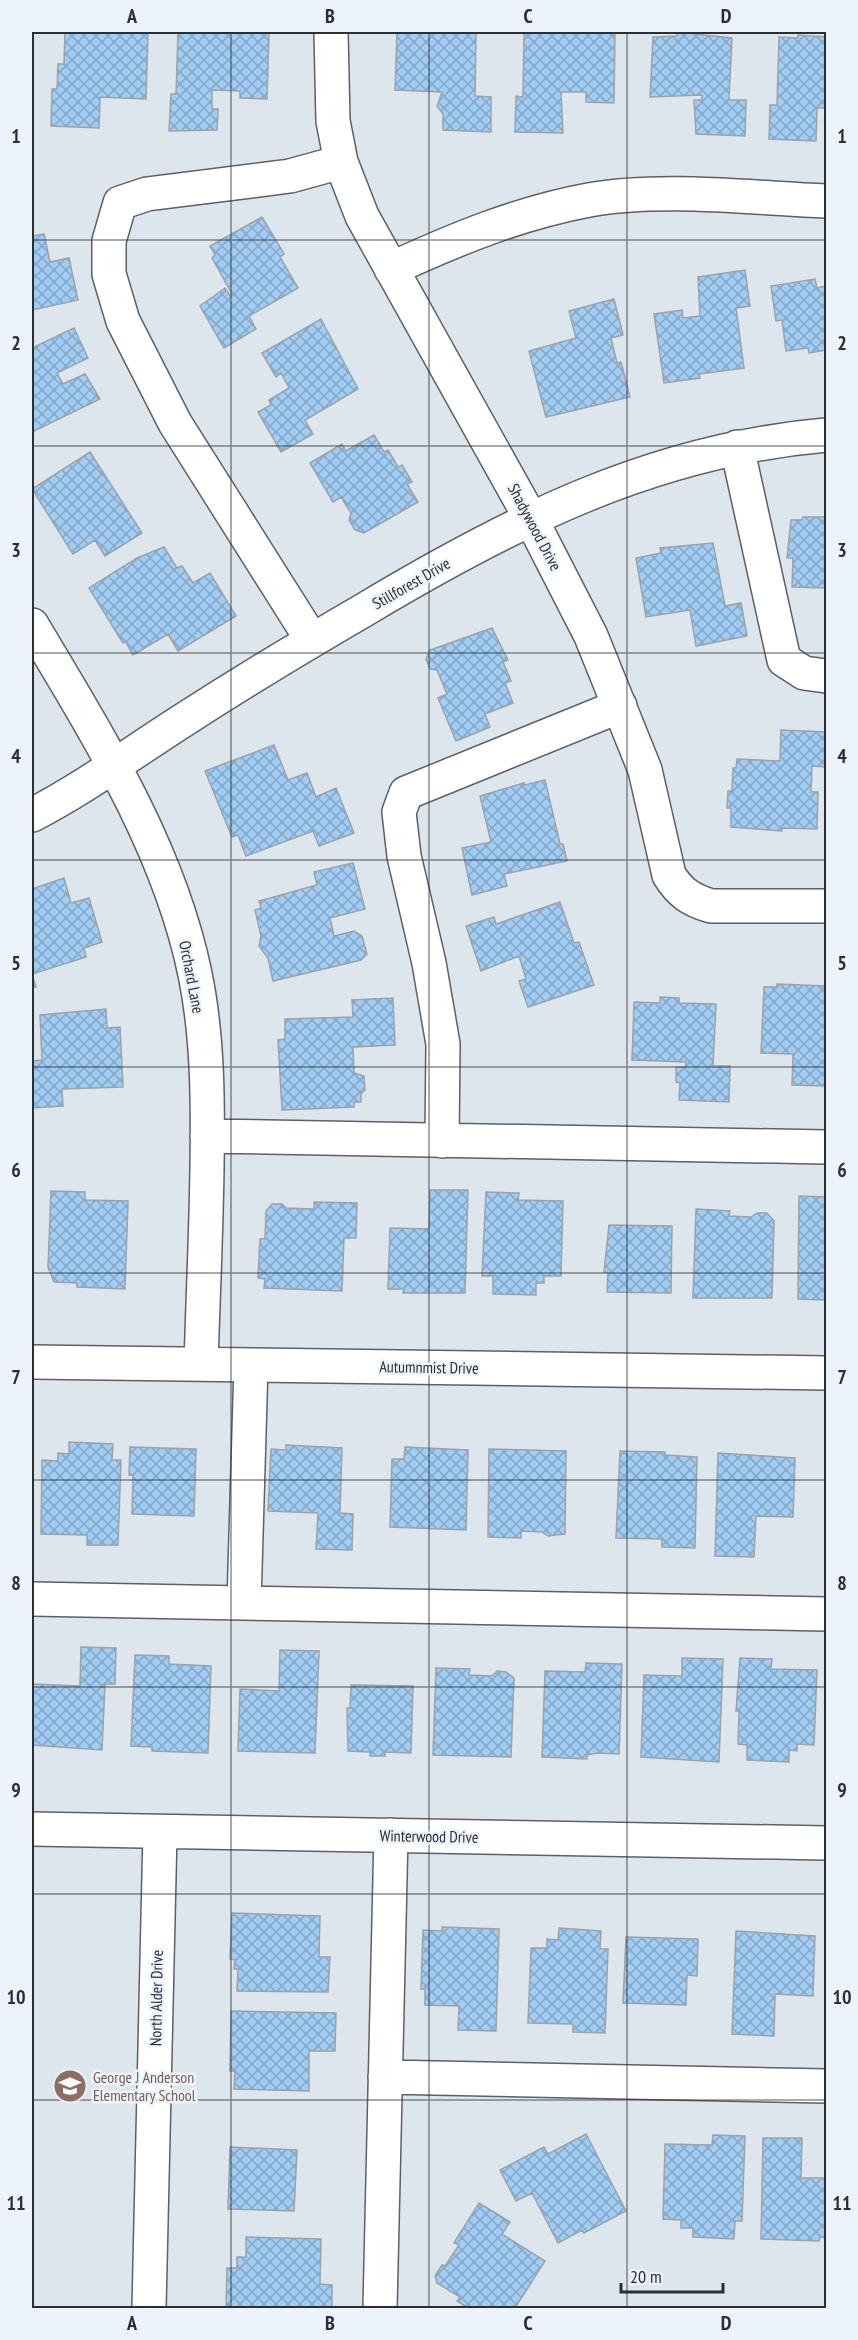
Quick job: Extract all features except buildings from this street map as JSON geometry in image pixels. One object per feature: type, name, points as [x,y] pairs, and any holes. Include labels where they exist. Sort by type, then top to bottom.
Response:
[{"type":"street","name":"Shadywood Drive","points":[[331,32],[333,122],[341,162],[362,216],[531,519],[591,636],[645,770],[669,876],[679,890],[693,901],[711,906],[826,906]]},
{"type":"street","points":[[312,640],[175,423],[123,321],[109,274],[109,241],[120,203],[147,194],[290,176],[341,162]]},
{"type":"street","points":[[391,269],[476,230],[543,210],[591,199],[653,194],[826,201]]},
{"type":"street","name":"Stillforest Drive","points":[[32,815],[116,766],[181,722],[312,640],[436,567],[531,519],[603,486],[660,467],[737,447],[826,435]]},
{"type":"street","points":[[737,447],[784,660],[804,673],[826,676]]},
{"type":"street","name":"Orchard Lane","points":[[32,625],[116,766],[154,850],[179,916],[195,974],[208,1098],[201,1364]]},
{"type":"street","points":[[442,1141],[443,1044],[429,963],[404,856],[399,812],[406,793],[620,706]]},
{"type":"street","points":[[207,1136],[826,1147]]},
{"type":"street","name":"Autumnmist Drive","points":[[32,1362],[826,1373]]},
{"type":"street","points":[[244,1603],[251,1365]]},
{"type":"street","points":[[32,1599],[826,1614]]},
{"type":"street","name":"Winterwood Drive","points":[[32,1829],[826,1843]]},
{"type":"street","name":"North Alder Drive","points":[[149,2308],[160,1832]]},
{"type":"street","points":[[380,2308],[391,1835]]},
{"type":"street","points":[[386,2077],[826,2086]]},
{"type":"place","name":"George J Anderson Elementary School","points":[[70,2086]]}]
